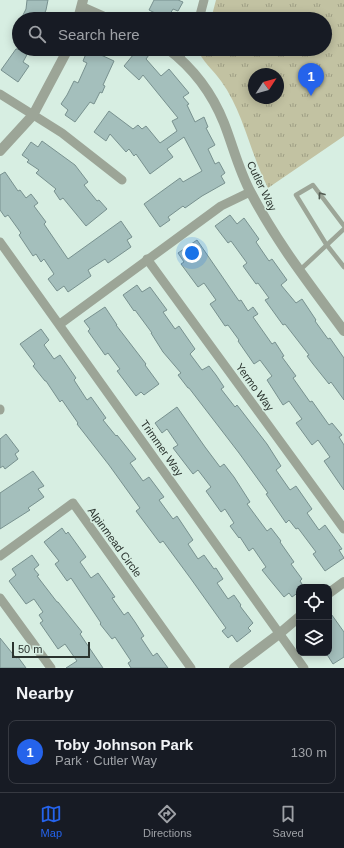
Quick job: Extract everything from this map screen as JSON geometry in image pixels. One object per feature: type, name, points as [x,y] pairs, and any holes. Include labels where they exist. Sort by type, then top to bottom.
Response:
[{"type":"street","points":[[201,12],[204,0]]},
{"type":"street","points":[[83,3],[98,12]]},
{"type":"street","points":[[0,151],[33,115],[64,56]]},
{"type":"street","name":"Cutler Way","points":[[183,56],[215,102],[224,123],[236,160],[250,192],[269,227],[344,331]]},
{"type":"street","points":[[0,94],[62,133],[122,180]]},
{"type":"street","points":[[60,324],[221,206],[250,192]]},
{"type":"street","name":"Trimmer Way","points":[[0,242],[60,324],[304,668]]},
{"type":"street","name":"Yermo Way","points":[[147,259],[344,529]]},
{"type":"street","name":"Alpinmead Circle","points":[[0,556],[73,503],[191,668]]},
{"type":"street","points":[[332,591],[344,582]]},
{"type":"street","points":[[0,598],[51,668]]},
{"type":"street","points":[[234,668],[296,620]]},
{"type":"lane","points":[[299,270],[326,244],[344,228],[313,184],[296,195],[326,244],[344,267]]},
{"type":"green space","points":[[216,0],[344,0],[344,136],[268,188],[256,161],[236,106],[221,81],[201,56],[332,56],[332,12],[213,12]]},
{"type":"building","points":[[27,0],[48,0],[45,12],[24,12]]},
{"type":"building","points":[[154,0],[178,0],[183,2],[178,11],[173,9],[171,12],[153,12],[149,10]]},
{"type":"building","points":[[12,55],[12,56],[26,56],[23,62],[29,66],[18,82],[1,70]]},
{"type":"building","points":[[85,56],[103,56],[114,61],[103,85],[105,86],[102,93],[100,92],[94,104],[90,102],[75,122],[65,115],[68,110],[61,104],[74,81],[78,83],[87,63],[83,61]]},
{"type":"building","points":[[132,56],[148,56],[146,59],[161,76],[169,69],[189,93],[183,97],[189,104],[187,105],[195,122],[204,117],[208,127],[206,128],[215,145],[208,149],[215,164],[219,162],[225,173],[221,176],[225,183],[185,208],[183,206],[168,217],[170,220],[160,227],[144,204],[180,178],[183,182],[202,171],[184,137],[167,149],[173,157],[150,174],[136,154],[134,156],[129,149],[126,152],[110,134],[106,141],[94,132],[109,111],[133,129],[138,125],[142,129],[146,126],[160,143],[177,131],[172,121],[178,118],[143,75],[139,80],[124,66]]},
{"type":"building","points":[[42,141],[75,165],[88,182],[84,185],[97,201],[99,200],[107,209],[86,226],[63,198],[60,200],[54,191],[56,189],[36,173],[39,170],[27,162],[29,160],[22,155],[31,142],[38,147]]},
{"type":"building","points":[[5,172],[18,191],[20,190],[26,198],[31,194],[38,203],[34,206],[46,222],[44,224],[68,259],[121,221],[132,237],[127,240],[131,247],[108,263],[105,259],[88,270],[91,276],[68,292],[64,286],[57,291],[48,279],[54,274],[44,259],[41,262],[36,254],[33,256],[19,235],[21,233],[8,215],[5,217],[0,210],[0,175]]},
{"type":"building","points":[[230,215],[237,224],[244,218],[259,239],[256,242],[269,261],[272,259],[287,280],[281,285],[296,303],[302,299],[316,320],[315,321],[328,339],[330,338],[344,358],[344,400],[331,382],[329,384],[313,364],[307,356],[309,355],[285,324],[283,325],[265,300],[269,298],[258,283],[256,284],[243,266],[247,263],[231,241],[228,243],[215,226]]},
{"type":"building","points":[[197,240],[239,301],[241,300],[248,311],[253,307],[258,314],[253,317],[272,344],[275,342],[284,356],[282,357],[296,376],[293,378],[310,402],[312,401],[329,425],[332,423],[342,435],[339,437],[344,445],[344,490],[324,461],[330,457],[318,440],[312,445],[296,423],[302,419],[289,401],[283,405],[267,380],[272,376],[260,360],[254,364],[228,325],[225,326],[210,304],[216,300],[204,283],[198,287],[181,264],[184,262],[178,253]]},
{"type":"building","points":[[137,285],[142,292],[150,287],[167,310],[163,312],[175,329],[179,326],[195,349],[190,354],[202,370],[209,366],[216,375],[224,387],[221,389],[235,407],[237,405],[267,444],[281,466],[276,470],[290,490],[296,486],[312,509],[307,513],[319,530],[325,525],[342,549],[339,550],[344,558],[325,571],[313,554],[316,552],[298,528],[296,529],[289,520],[286,523],[266,494],[268,493],[178,375],[181,373],[163,352],[152,333],[123,295]]},
{"type":"building","points":[[105,307],[116,325],[146,364],[145,365],[159,384],[144,395],[141,392],[136,396],[117,371],[120,369],[108,353],[105,355],[88,331],[90,329],[84,321]]},
{"type":"building","points":[[41,329],[49,340],[44,345],[54,359],[60,355],[76,378],[74,380],[87,400],[91,397],[106,418],[103,420],[136,459],[130,463],[143,481],[149,477],[164,497],[159,500],[173,519],[177,516],[193,540],[188,544],[198,559],[204,555],[214,569],[216,568],[223,579],[217,583],[228,599],[234,595],[241,605],[240,606],[253,623],[248,628],[251,631],[237,642],[232,635],[228,638],[222,631],[226,628],[163,541],[160,543],[136,511],[140,508],[77,424],[78,423],[62,400],[60,402],[46,381],[33,366],[35,364],[20,344]]},
{"type":"building","points":[[177,407],[220,467],[224,464],[250,502],[247,504],[267,531],[271,528],[294,562],[291,564],[302,579],[300,581],[302,584],[296,584],[296,594],[292,597],[289,593],[284,597],[262,570],[266,567],[253,548],[249,551],[240,537],[239,538],[230,526],[234,523],[225,509],[221,512],[206,491],[211,487],[198,470],[193,474],[173,448],[178,445],[167,429],[162,433],[155,423]]},
{"type":"building","points":[[6,434],[19,451],[15,454],[18,459],[5,469],[3,466],[0,468],[0,439]]},
{"type":"building","points":[[33,471],[44,486],[38,489],[44,497],[28,508],[30,510],[0,529],[0,493]]},
{"type":"building","points":[[62,528],[66,534],[68,532],[86,557],[80,562],[91,578],[98,573],[115,597],[112,598],[124,615],[128,612],[135,622],[144,636],[141,638],[153,656],[157,653],[168,668],[131,668],[128,663],[131,661],[115,637],[112,639],[100,624],[101,623],[71,578],[67,581],[55,564],[59,561],[44,542]]},
{"type":"building","points":[[32,555],[39,565],[34,569],[39,575],[37,576],[82,632],[80,634],[103,668],[66,668],[77,661],[65,644],[58,649],[40,623],[43,621],[39,615],[43,612],[34,599],[26,604],[9,581],[16,575],[12,569]]},
{"type":"building","points":[[332,615],[344,632],[344,657],[333,664],[328,656],[332,656]]},
{"type":"building","points":[[0,638],[16,658],[18,657],[26,668],[0,668]]},
{"type":"place","name":"Toby Johnson Park","points":[[311,96]]}]
